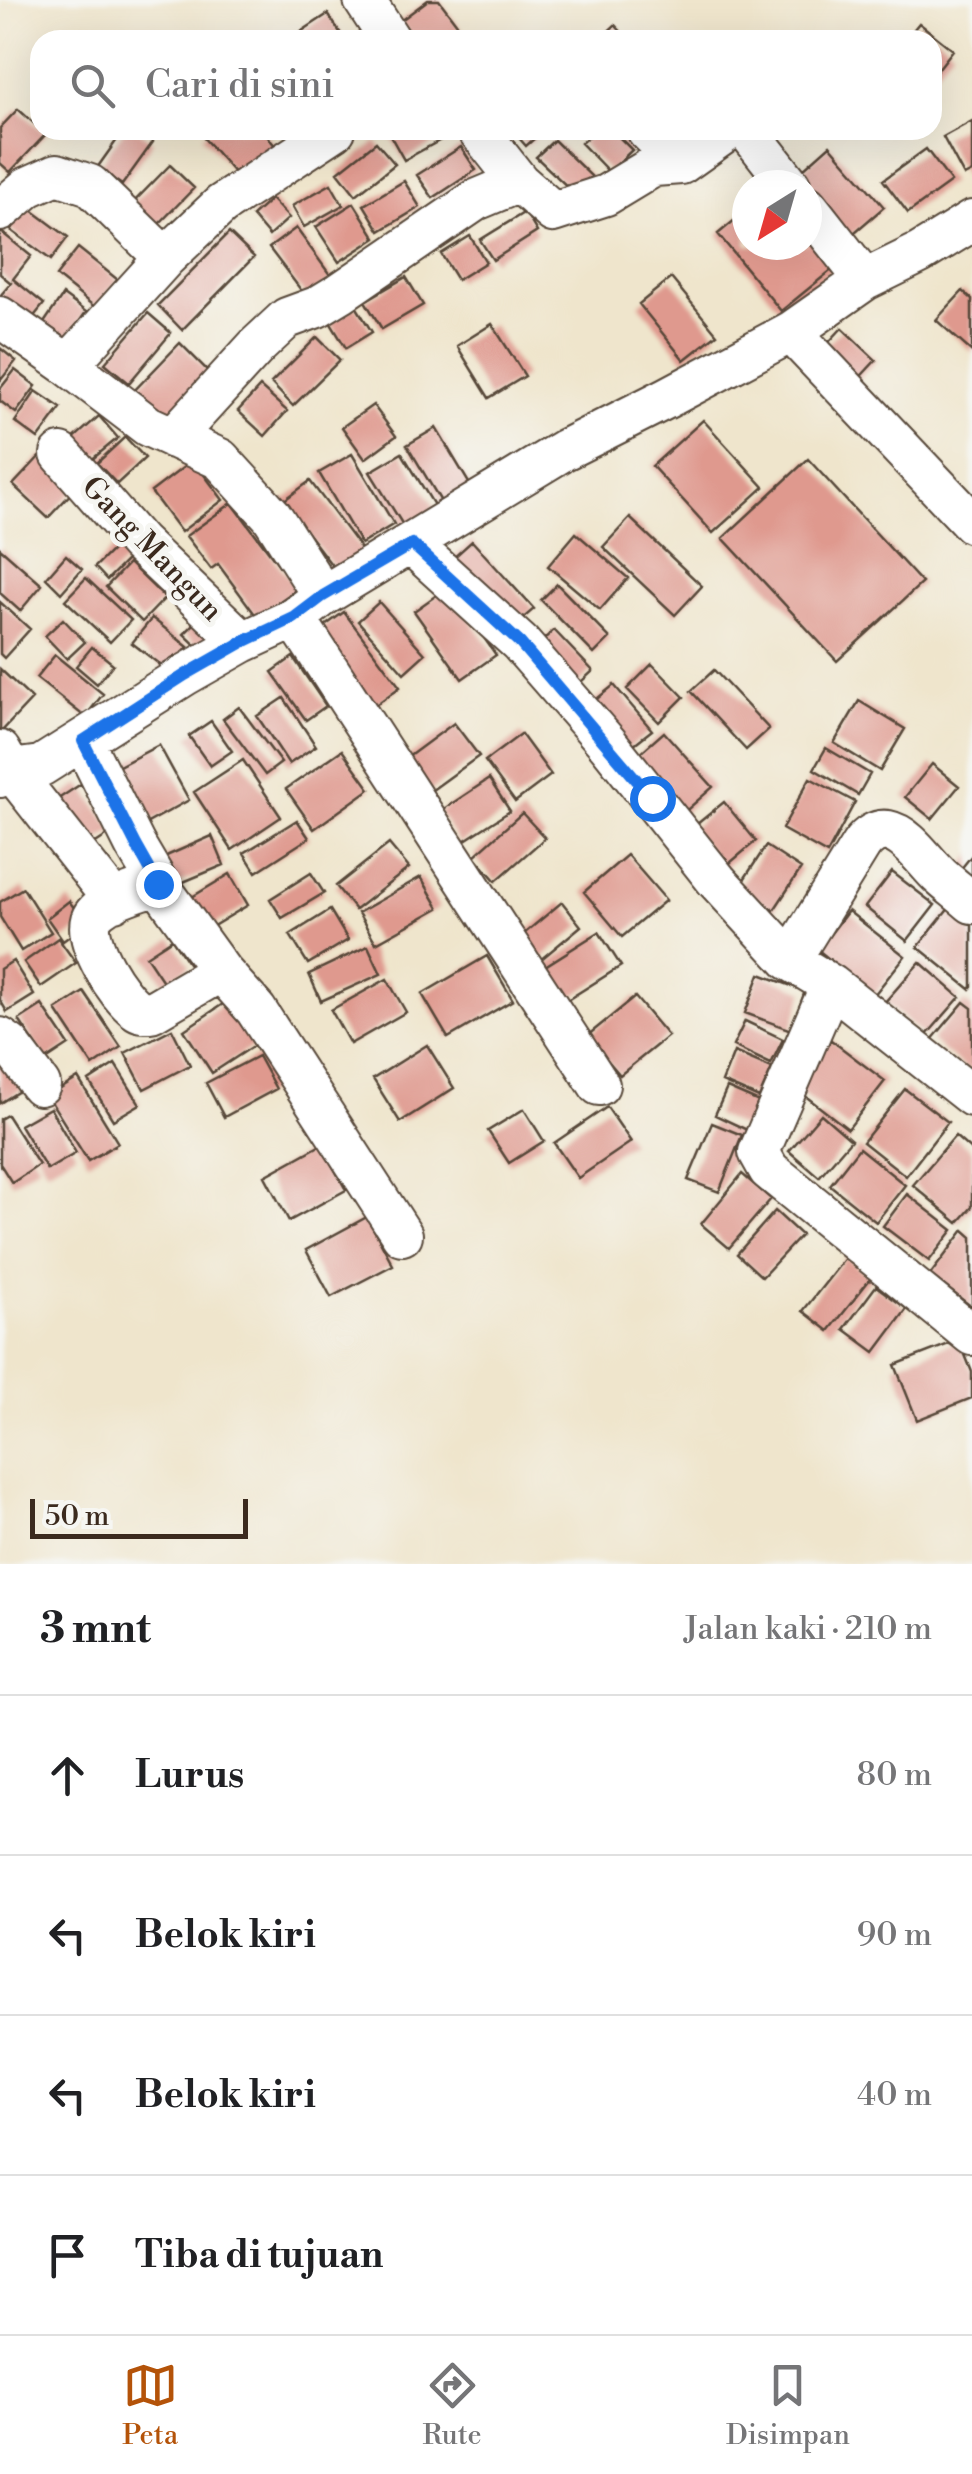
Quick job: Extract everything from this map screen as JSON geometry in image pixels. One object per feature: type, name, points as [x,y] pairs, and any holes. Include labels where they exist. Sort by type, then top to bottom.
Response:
[{"type":"street","points":[[364,0],[384,30]]},
{"type":"street","points":[[68,365],[165,258],[222,206],[311,140]]},
{"type":"street","points":[[486,140],[519,182],[553,212],[606,195],[654,166],[681,164],[716,140]]},
{"type":"street","points":[[658,140],[681,164]]},
{"type":"street","points":[[755,140],[778,170]]},
{"type":"street","points":[[0,211],[28,187],[58,174],[90,185],[165,258]]},
{"type":"street","points":[[173,438],[258,344],[287,318],[340,293],[476,200],[519,182]]},
{"type":"street","points":[[4,766],[41,766],[152,695],[309,607],[564,450],[791,332],[865,280],[920,253],[972,220]]},
{"type":"street","points":[[822,225],[865,280]]},
{"type":"street","points":[[0,317],[148,426],[220,459],[272,516],[309,607],[599,1085]]},
{"type":"street","points":[[791,332],[972,522]]},
{"type":"street","name":"Gang Mangun","points":[[61,454],[139,543],[243,642]]},
{"type":"street","points":[[412,544],[520,643],[608,744],[727,892],[790,960],[831,986],[972,1096]]},
{"type":"street","points":[[83,741],[158,884],[221,971],[256,1010],[402,1235]]},
{"type":"street","points":[[4,766],[114,901]]},
{"type":"street","points":[[790,960],[861,844],[879,832],[889,831],[902,838],[972,903]]},
{"type":"street","points":[[158,884],[114,901],[91,920],[98,958],[117,988],[136,1009],[151,1012],[221,971]]},
{"type":"street","points":[[831,986],[759,1152],[769,1170],[972,1336]]},
{"type":"street","points":[[0,1038],[10,1045],[40,1085]]},
{"type":"building","points":[[428,0],[439,0],[462,30],[407,30],[400,21]]},
{"type":"building","points":[[328,14],[338,30],[304,30]]},
{"type":"building","points":[[942,41],[953,50],[942,64]]},
{"type":"building","points":[[18,109],[30,120],[30,140],[40,140],[10,172],[0,163],[0,128]]},
{"type":"building","points":[[972,121],[972,172],[964,176],[943,137]]},
{"type":"building","points":[[117,140],[153,142],[122,185],[97,168]]},
{"type":"building","points":[[206,140],[270,140],[281,153],[244,184]]},
{"type":"building","points":[[393,140],[441,140],[404,160]]},
{"type":"building","points":[[554,140],[591,176],[574,193],[536,157]]},
{"type":"building","points":[[622,140],[632,150],[609,172],[581,143]]},
{"type":"building","points":[[376,142],[395,164],[356,195],[338,172]]},
{"type":"building","points":[[830,145],[884,207],[848,238],[822,209],[822,170],[802,170]]},
{"type":"building","points":[[461,147],[476,170],[433,198],[417,175]]},
{"type":"building","points":[[926,149],[951,182],[908,213],[883,180]]},
{"type":"building","points":[[170,165],[194,188],[152,231],[128,208]]},
{"type":"building","points":[[404,181],[420,207],[380,231],[364,205]]},
{"type":"building","points":[[331,184],[343,205],[304,227],[292,206]]},
{"type":"building","points":[[271,199],[289,218],[269,236],[252,216]]},
{"type":"building","points":[[354,203],[376,238],[339,262],[316,227]]},
{"type":"building","points":[[25,205],[68,237],[51,260],[8,228]]},
{"type":"building","points":[[525,212],[537,232],[493,260],[480,240]]},
{"type":"building","points":[[732,222],[732,251],[718,234]]},
{"type":"building","points":[[296,228],[333,279],[307,298],[269,248]]},
{"type":"building","points":[[0,231],[31,256],[13,279],[44,304],[27,325],[0,303],[0,296],[11,283],[0,274]]},
{"type":"building","points":[[229,233],[254,257],[182,330],[158,305]]},
{"type":"building","points":[[470,236],[486,262],[457,280],[441,254]]},
{"type":"building","points":[[822,243],[839,264],[781,311],[739,260],[822,260]]},
{"type":"building","points":[[78,248],[118,280],[96,308],[56,276]]},
{"type":"building","points":[[406,277],[423,305],[382,329],[365,301]]},
{"type":"building","points":[[671,278],[717,334],[684,360],[639,304]]},
{"type":"building","points":[[963,291],[972,299],[972,352],[936,320]]},
{"type":"building","points":[[63,295],[86,312],[67,339],[44,323]]},
{"type":"building","points":[[356,306],[372,332],[346,348],[330,322]]},
{"type":"building","points":[[148,313],[171,333],[129,383],[105,363]]},
{"type":"building","points":[[492,324],[525,376],[489,398],[457,346]]},
{"type":"building","points":[[842,328],[876,360],[851,387],[817,355]]},
{"type":"building","points":[[317,337],[340,360],[293,406],[271,383]]},
{"type":"building","points":[[180,343],[211,374],[163,423],[132,393]]},
{"type":"building","points":[[0,348],[16,361],[0,381]]},
{"type":"building","points":[[15,370],[36,386],[16,413],[0,401],[0,389]]},
{"type":"building","points":[[260,387],[287,411],[265,436],[238,411]]},
{"type":"building","points":[[36,391],[61,408],[38,439],[15,422]]},
{"type":"building","points":[[373,405],[396,436],[365,459],[342,427]]},
{"type":"building","points":[[99,416],[118,438],[90,461],[72,440]]},
{"type":"building","points":[[703,420],[764,487],[713,533],[652,466]]},
{"type":"building","points":[[436,428],[475,493],[446,510],[407,445]]},
{"type":"building","points":[[125,437],[145,458],[117,484],[97,463]]},
{"type":"building","points":[[402,453],[437,510],[406,530],[370,472]]},
{"type":"building","points":[[352,454],[394,524],[361,544],[319,473]]},
{"type":"building","points":[[41,455],[76,488],[48,518],[13,485]]},
{"type":"building","points":[[808,459],[922,583],[837,661],[723,538]]},
{"type":"building","points":[[193,460],[223,500],[181,532],[151,492]]},
{"type":"building","points":[[310,481],[367,557],[340,576],[283,501]]},
{"type":"building","points":[[232,503],[297,589],[257,617],[218,564],[211,569],[186,536]]},
{"type":"building","points":[[630,518],[702,586],[675,615],[603,547]]},
{"type":"building","points":[[576,533],[628,578],[600,610],[548,566]]},
{"type":"building","points":[[472,541],[534,609],[513,627],[452,559]]},
{"type":"building","points":[[116,546],[129,558],[107,580],[95,567]]},
{"type":"building","points":[[0,548],[42,585],[20,611],[0,593]]},
{"type":"building","points":[[66,555],[82,569],[61,593],[46,578]]},
{"type":"building","points":[[129,563],[165,598],[142,622],[106,587]]},
{"type":"building","points":[[86,578],[131,620],[110,642],[65,600]]},
{"type":"building","points":[[557,584],[610,638],[594,654],[541,600]]},
{"type":"building","points":[[448,587],[496,655],[462,679],[414,611]]},
{"type":"building","points":[[0,602],[30,629],[4,658],[0,654]]},
{"type":"building","points":[[379,602],[425,654],[404,673],[358,621]]},
{"type":"building","points":[[344,612],[400,687],[370,709],[314,634]]},
{"type":"building","points":[[203,615],[228,641],[210,659],[184,634]]},
{"type":"building","points":[[152,618],[188,647],[168,671],[132,643]]},
{"type":"building","points":[[63,619],[85,642],[67,659],[45,636]]},
{"type":"building","points":[[554,630],[593,671],[571,691],[532,650]]},
{"type":"building","points":[[92,647],[113,664],[97,684],[76,666]]},
{"type":"building","points":[[55,655],[103,694],[85,717],[36,678]]},
{"type":"building","points":[[293,657],[326,706],[306,720],[272,672]]},
{"type":"building","points":[[652,664],[684,697],[659,722],[627,689]]},
{"type":"building","points":[[0,669],[32,699],[0,733]]},
{"type":"building","points":[[714,670],[769,729],[746,750],[691,691]]},
{"type":"building","points":[[614,685],[652,730],[624,752],[587,707]]},
{"type":"building","points":[[284,698],[316,746],[289,764],[257,716]]},
{"type":"building","points":[[859,701],[905,729],[880,771],[834,743]]},
{"type":"building","points":[[239,707],[281,763],[265,775],[223,719]]},
{"type":"building","points":[[211,721],[232,751],[210,766],[189,736]]},
{"type":"building","points":[[454,723],[479,756],[428,793],[404,760]]},
{"type":"building","points":[[664,732],[713,787],[680,816],[631,761]]},
{"type":"building","points":[[521,734],[551,775],[515,802],[485,761]]},
{"type":"building","points":[[159,745],[189,800],[133,831],[102,775]]},
{"type":"building","points":[[826,748],[870,774],[858,795],[814,769]]},
{"type":"building","points":[[342,750],[370,789],[314,829],[286,789]]},
{"type":"building","points":[[243,760],[281,817],[232,850],[194,792]]},
{"type":"building","points":[[932,764],[959,786],[932,819],[905,797]]},
{"type":"building","points":[[810,778],[855,802],[827,854],[782,829]]},
{"type":"building","points":[[489,779],[510,811],[459,844],[439,812]]},
{"type":"building","points":[[81,784],[114,831],[88,848],[55,801]]},
{"type":"building","points":[[724,802],[756,841],[724,868],[691,829]]},
{"type":"building","points":[[522,813],[545,838],[496,881],[474,856]]},
{"type":"building","points":[[297,820],[309,838],[256,872],[244,853]]},
{"type":"building","points":[[212,836],[224,865],[176,885],[164,857]]},
{"type":"building","points":[[389,844],[409,868],[355,910],[336,886]]},
{"type":"building","points":[[766,846],[801,869],[774,910],[739,887]]},
{"type":"building","points":[[627,855],[666,900],[622,937],[584,892]]},
{"type":"building","points":[[972,855],[972,888],[956,875]]},
{"type":"building","points":[[892,872],[935,905],[907,941],[865,907]]},
{"type":"building","points":[[311,873],[324,893],[282,918],[270,899]]},
{"type":"building","points":[[230,874],[248,905],[205,931],[187,900]]},
{"type":"building","points":[[421,877],[439,908],[376,943],[358,913]]},
{"type":"building","points":[[23,888],[51,932],[21,951],[0,917],[0,902]]},
{"type":"building","points":[[69,901],[86,924],[63,941],[47,918]]},
{"type":"building","points":[[562,902],[581,926],[539,961],[519,938]]},
{"type":"building","points":[[950,907],[972,925],[970,989],[918,947]]},
{"type":"building","points":[[330,910],[348,940],[308,964],[290,935]]},
{"type":"building","points":[[848,911],[905,956],[874,995],[818,950]]},
{"type":"building","points":[[599,932],[621,966],[564,1002],[542,968]]},
{"type":"building","points":[[58,938],[76,963],[41,987],[24,962]]},
{"type":"building","points":[[172,939],[190,966],[164,983],[146,956]]},
{"type":"building","points":[[368,946],[381,974],[321,1001],[309,974]]},
{"type":"building","points":[[487,956],[513,1000],[448,1038],[422,994]]},
{"type":"building","points":[[13,961],[34,995],[7,1012],[0,1000],[0,969]]},
{"type":"building","points":[[920,962],[960,997],[925,1037],[885,1002]]},
{"type":"building","points":[[760,974],[805,991],[791,1030],[745,1013]]},
{"type":"building","points":[[387,979],[406,1012],[350,1044],[331,1010]]},
{"type":"building","points":[[84,992],[121,1047],[93,1066],[56,1010]]},
{"type":"building","points":[[635,997],[668,1036],[620,1075],[587,1036]]},
{"type":"building","points":[[226,1002],[255,1045],[212,1073],[184,1030]]},
{"type":"building","points":[[964,1002],[972,1008],[972,1074],[931,1041]]},
{"type":"building","points":[[42,1005],[69,1045],[46,1060],[19,1020]]},
{"type":"building","points":[[745,1021],[783,1039],[771,1064],[733,1046]]},
{"type":"building","points":[[172,1029],[190,1065],[144,1089],[125,1053]]},
{"type":"building","points":[[831,1040],[885,1081],[848,1129],[795,1088]]},
{"type":"building","points":[[0,1045],[27,1086],[0,1103]]},
{"type":"building","points":[[427,1045],[454,1088],[400,1122],[373,1079]]},
{"type":"building","points":[[734,1052],[772,1068],[759,1098],[722,1082]]},
{"type":"building","points":[[258,1056],[276,1089],[224,1117],[206,1083]]},
{"type":"building","points":[[115,1064],[140,1104],[113,1120],[89,1081]]},
{"type":"building","points":[[78,1078],[118,1143],[88,1161],[48,1097]]},
{"type":"building","points":[[727,1088],[759,1102],[747,1130],[715,1115]]},
{"type":"building","points":[[905,1089],[948,1122],[906,1176],[863,1142]]},
{"type":"building","points":[[607,1107],[631,1142],[578,1178],[554,1143]]},
{"type":"building","points":[[50,1108],[76,1153],[47,1170],[20,1125]]},
{"type":"building","points":[[524,1109],[544,1141],[509,1163],[488,1131]]},
{"type":"building","points":[[821,1114],[851,1140],[819,1177],[789,1151]]},
{"type":"building","points":[[7,1115],[39,1165],[12,1183],[0,1164],[0,1119]]},
{"type":"building","points":[[712,1123],[742,1135],[719,1192],[688,1180]]},
{"type":"building","points":[[955,1136],[972,1151],[972,1207],[958,1223],[913,1185]]},
{"type":"building","points":[[321,1145],[346,1190],[289,1221],[265,1176]]},
{"type":"building","points":[[859,1148],[905,1185],[876,1222],[830,1185]]},
{"type":"building","points":[[742,1174],[771,1199],[729,1248],[701,1224]]},
{"type":"building","points":[[907,1194],[953,1230],[929,1261],[883,1226]]},
{"type":"building","points":[[775,1211],[801,1235],[762,1277],[737,1254]]},
{"type":"building","points":[[367,1217],[393,1265],[331,1297],[306,1250]]},
{"type":"building","points":[[964,1230],[972,1237],[972,1307],[930,1275]]},
{"type":"building","points":[[846,1257],[871,1278],[829,1331],[803,1311]]},
{"type":"building","points":[[876,1286],[907,1309],[875,1352],[844,1329]]},
{"type":"building","points":[[959,1340],[972,1372],[972,1398],[917,1420],[895,1365]]},
{"type":"route","points":[[158,884],[83,741],[185,675],[294,618],[323,596],[412,544],[520,643],[652,798]]}]
